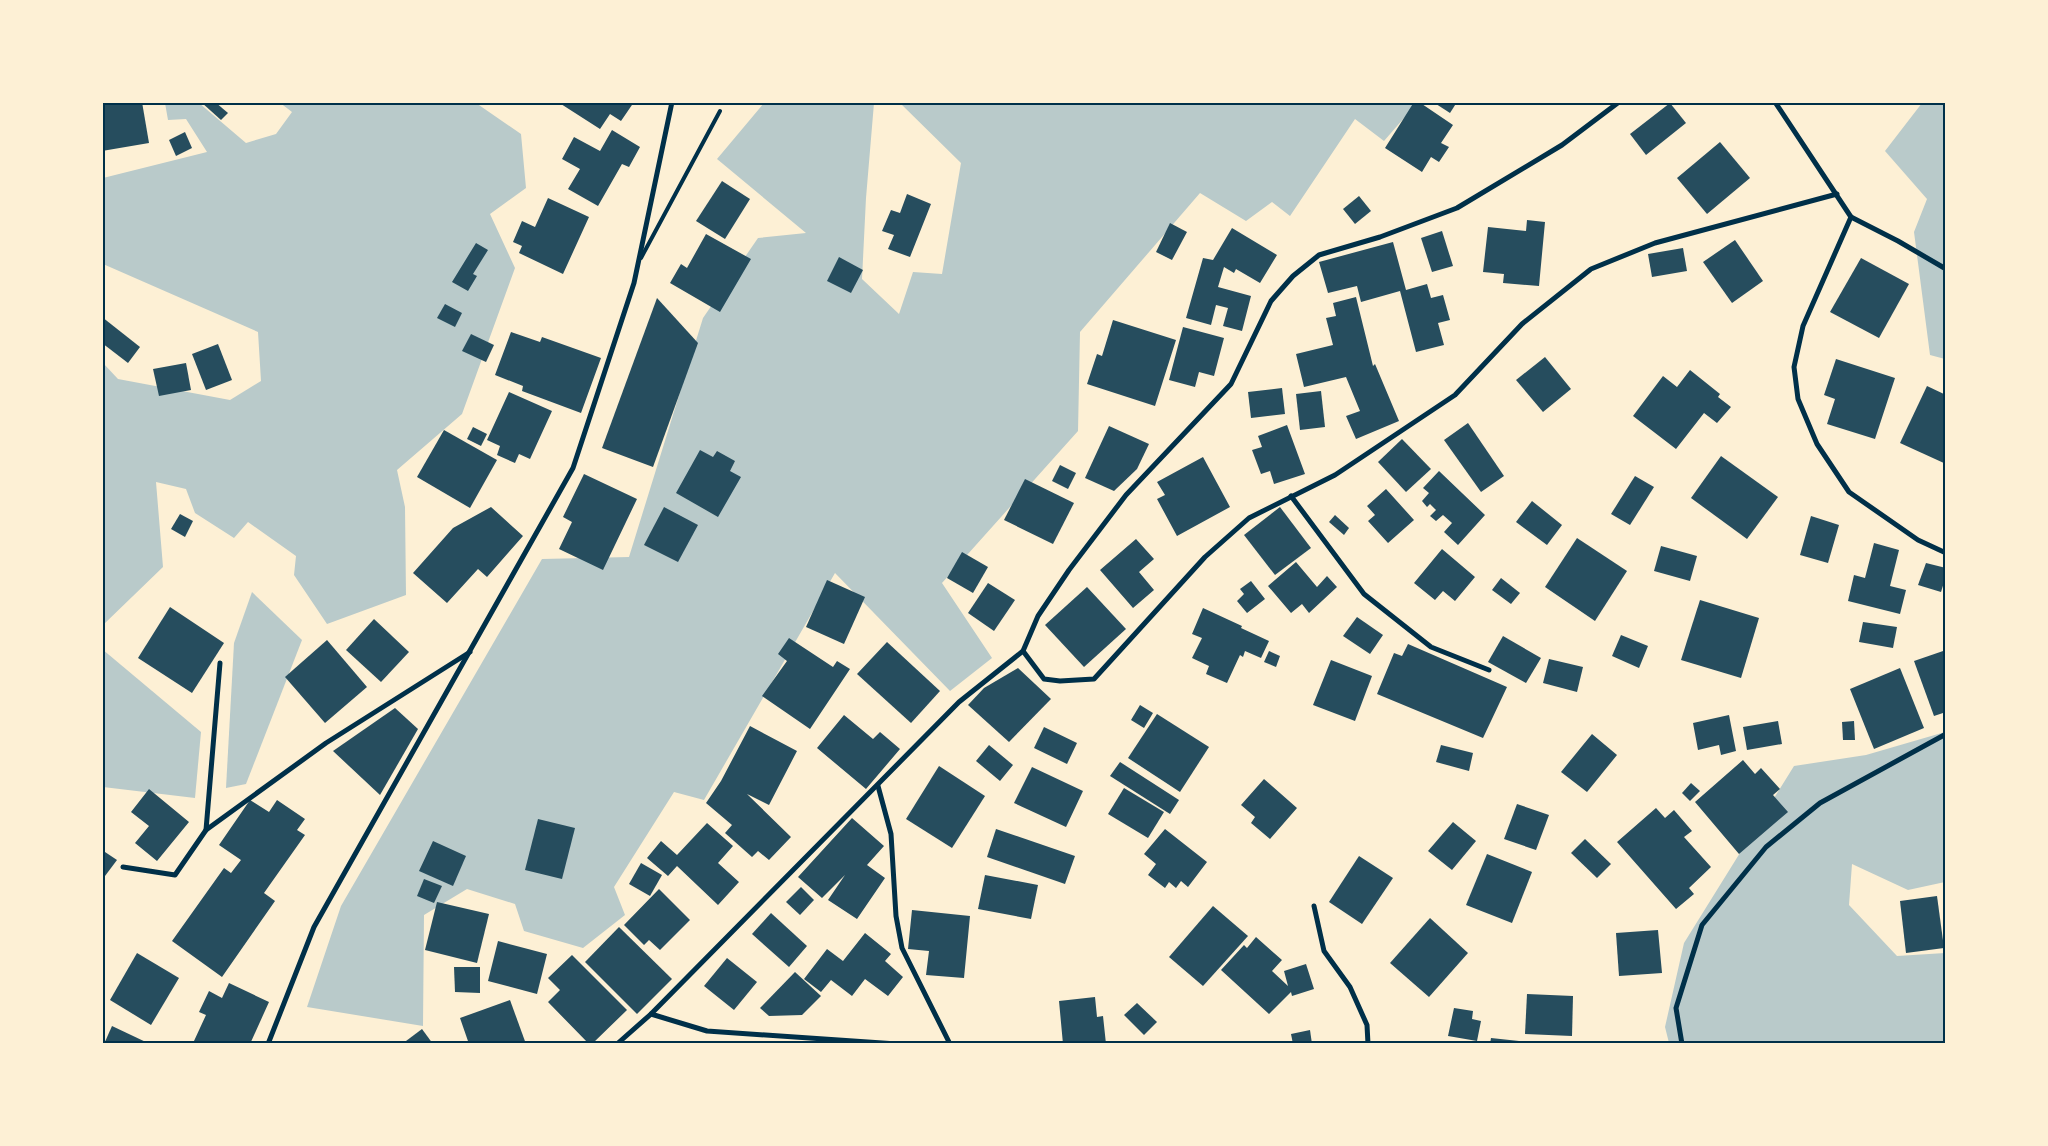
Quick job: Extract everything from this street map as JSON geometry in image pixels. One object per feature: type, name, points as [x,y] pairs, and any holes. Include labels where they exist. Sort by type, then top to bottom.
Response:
[{"type":"street","points":[[268,1044],[314,927],[574,468],[634,282],[672,102]]},
{"type":"street","points":[[617,1044],[651,1014],[959,702],[1023,651],[1038,616],[1069,570],[1126,495],[1231,384],[1271,301],[1292,276],[1319,255],[1380,236],[1457,208],[1562,145],[1619,102]]},
{"type":"street","points":[[1775,102],[1851,216],[1946,268]]},
{"type":"street","points":[[1023,651],[1044,679],[1060,681],[1094,678],[1205,557],[1249,518],[1335,475],[1455,395],[1522,324],[1591,269],[1655,243],[1836,194]]},
{"type":"street","points":[[1851,216],[1803,326],[1794,366],[1798,399],[1817,444],[1849,492],[1918,540],[1946,553]]},
{"type":"street","points":[[1291,496],[1364,594],[1431,647],[1489,670]]},
{"type":"street","points":[[123,867],[175,875],[206,830],[326,743],[470,651]]},
{"type":"street","points":[[206,830],[220,663]]},
{"type":"street","points":[[1682,1044],[1676,1008],[1702,925],[1766,847],[1820,802],[1946,734]]},
{"type":"street","points":[[878,786],[891,834],[896,916],[902,948],[950,1044]]},
{"type":"street","points":[[1314,906],[1324,951],[1350,987],[1368,1025],[1368,1044]]},
{"type":"street","points":[[651,1014],[707,1031],[897,1044]]},
{"type":"lane","points":[[638,262],[720,111]]},
{"type":"shaded area","points":[[279,102],[476,103],[521,134],[526,188],[490,214],[515,268],[462,414],[397,470],[405,507],[406,595],[327,624],[294,575],[296,556],[248,522],[234,538],[195,513],[186,489],[156,482],[163,567],[103,625],[103,363],[118,379],[230,400],[261,381],[258,332],[103,264],[103,178],[207,152],[186,119],[168,120],[165,103],[199,103],[246,143],[276,134],[292,112]]},
{"type":"shaded area","points":[[764,103],[874,103],[866,198],[862,279],[899,314],[913,272],[942,274],[961,163],[900,103],[1417,103],[1384,141],[1355,119],[1290,216],[1272,202],[1246,221],[1200,193],[1080,332],[1078,431],[942,583],[992,658],[950,691],[835,573],[704,800],[674,792],[614,887],[625,915],[583,948],[524,931],[515,904],[467,889],[424,915],[423,1026],[307,1007],[341,906],[542,559],[629,557],[703,318],[758,238],[806,233],[717,159]]},
{"type":"shaded area","points":[[1922,103],[1945,103],[1945,359],[1930,355],[1914,232],[1927,199],[1885,151]]},
{"type":"shaded area","points":[[252,592],[302,640],[246,784],[226,788],[234,643]]},
{"type":"shaded area","points":[[102,649],[201,732],[195,798],[103,787]]},
{"type":"shaded area","points":[[1945,732],[1945,882],[1908,890],[1852,864],[1849,905],[1897,956],[1945,953],[1945,1043],[1669,1043],[1665,1027],[1684,943],[1794,766],[1866,755]]},
{"type":"building","points":[[102,102],[142,102],[149,143],[102,151]]},
{"type":"building","points":[[201,102],[215,102],[228,113],[221,120]]},
{"type":"building","points":[[562,102],[634,102],[621,121],[610,114],[600,129],[561,104]]},
{"type":"building","points":[[1414,102],[1419,102],[1453,125],[1441,143],[1449,147],[1439,162],[1431,157],[1422,172],[1385,148]]},
{"type":"building","points":[[1433,102],[1457,102],[1450,113]]},
{"type":"building","points":[[1670,103],[1686,123],[1646,155],[1630,134]]},
{"type":"building","points":[[612,130],[640,147],[629,167],[622,164],[598,206],[568,189],[580,169],[562,159],[574,137],[600,151]]},
{"type":"building","points":[[185,132],[192,148],[176,156],[169,140]]},
{"type":"building","points":[[1720,142],[1750,178],[1707,214],[1677,178]]},
{"type":"building","points":[[722,181],[750,199],[725,239],[696,221]]},
{"type":"building","points":[[907,194],[931,204],[910,257],[888,249],[894,235],[882,231],[891,210],[900,213]]},
{"type":"building","points":[[1359,196],[1371,211],[1355,224],[1343,209]]},
{"type":"building","points":[[548,198],[589,217],[563,274],[519,253],[522,246],[513,242],[522,221],[535,227]]},
{"type":"building","points":[[1527,220],[1545,222],[1539,286],[1503,283],[1504,274],[1483,272],[1488,227],[1526,231]]},
{"type":"building","points":[[1170,223],[1187,232],[1172,260],[1156,252]]},
{"type":"building","points":[[1232,228],[1277,255],[1260,283],[1236,269],[1234,273],[1224,267],[1218,287],[1251,296],[1242,331],[1223,326],[1228,308],[1216,305],[1211,325],[1186,318],[1203,258],[1213,260]]},
{"type":"building","points":[[1442,231],[1453,266],[1432,272],[1421,238]]},
{"type":"building","points":[[706,234],[751,259],[720,312],[670,283],[681,264],[687,268]]},
{"type":"building","points":[[1735,240],[1763,281],[1732,303],[1703,262]]},
{"type":"building","points":[[1393,242],[1406,290],[1427,284],[1431,298],[1443,295],[1450,320],[1438,323],[1444,345],[1416,352],[1400,291],[1361,302],[1357,286],[1328,293],[1319,262]]},
{"type":"building","points":[[476,243],[488,250],[473,274],[477,276],[468,291],[452,282]]},
{"type":"building","points":[[1683,248],[1687,271],[1652,277],[1648,254]]},
{"type":"building","points":[[839,257],[863,270],[851,293],[827,281]]},
{"type":"building","points":[[1861,258],[1909,284],[1879,338],[1830,312]]},
{"type":"building","points":[[1356,297],[1373,366],[1375,364],[1399,421],[1356,439],[1346,416],[1360,411],[1346,377],[1304,387],[1296,354],[1333,345],[1326,318],[1336,316],[1333,303]]},
{"type":"building","points":[[657,298],[698,343],[653,467],[602,448]]},
{"type":"building","points":[[445,304],[462,313],[455,327],[437,318]]},
{"type":"building","points":[[102,317],[140,347],[128,363],[102,343]]},
{"type":"building","points":[[1113,320],[1176,340],[1155,406],[1087,384],[1097,354],[1102,356]]},
{"type":"building","points":[[1183,327],[1224,338],[1214,376],[1199,372],[1195,387],[1169,380]]},
{"type":"building","points":[[511,332],[540,342],[542,337],[601,358],[581,413],[522,391],[523,386],[495,375]]},
{"type":"building","points":[[471,334],[494,345],[486,362],[462,351]]},
{"type":"building","points":[[218,344],[232,380],[206,390],[192,354]]},
{"type":"building","points":[[1545,357],[1571,389],[1543,412],[1516,380]]},
{"type":"building","points":[[1836,359],[1895,378],[1875,439],[1827,424],[1835,399],[1824,395]]},
{"type":"building","points":[[186,363],[191,390],[159,396],[153,369]]},
{"type":"building","points":[[1690,370],[1720,394],[1718,397],[1731,407],[1717,423],[1704,413],[1676,449],[1633,416],[1663,376],[1677,387]]},
{"type":"building","points":[[1927,386],[1946,395],[1946,464],[1900,443]]},
{"type":"building","points":[[1282,388],[1285,414],[1251,418],[1248,392]]},
{"type":"building","points":[[1321,391],[1325,427],[1300,430],[1296,394]]},
{"type":"building","points":[[509,392],[552,411],[530,459],[519,454],[515,463],[497,455],[500,446],[487,440]]},
{"type":"building","points":[[1468,423],[1504,476],[1481,492],[1444,440]]},
{"type":"building","points":[[1287,425],[1305,474],[1274,484],[1270,471],[1261,474],[1252,450],[1262,447],[1258,436]]},
{"type":"building","points":[[1109,426],[1149,444],[1137,469],[1114,491],[1085,478]]},
{"type":"building","points":[[473,427],[487,434],[481,446],[467,439]]},
{"type":"building","points":[[444,430],[497,460],[470,508],[417,477]]},
{"type":"building","points":[[1402,439],[1431,469],[1406,492],[1378,462]]},
{"type":"building","points":[[700,450],[713,457],[717,451],[735,461],[730,471],[741,477],[718,517],[676,493]]},
{"type":"building","points":[[1721,456],[1778,497],[1747,539],[1691,498]]},
{"type":"building","points":[[1203,457],[1230,507],[1177,536],[1157,499],[1165,495],[1157,482]]},
{"type":"building","points":[[1060,465],[1076,473],[1068,489],[1052,481]]},
{"type":"building","points":[[1439,471],[1485,515],[1458,545],[1444,532],[1452,523],[1443,515],[1436,521],[1430,516],[1436,510],[1430,504],[1427,507],[1422,501],[1429,493],[1423,488]]},
{"type":"building","points":[[584,474],[637,499],[603,570],[559,549],[572,522],[563,517]]},
{"type":"building","points":[[1635,476],[1654,487],[1630,525],[1611,514]]},
{"type":"building","points":[[1025,479],[1074,503],[1053,544],[1004,520]]},
{"type":"building","points":[[1386,489],[1414,520],[1388,543],[1368,521],[1375,515],[1367,506]]},
{"type":"building","points":[[1532,501],[1562,525],[1547,545],[1516,522]]},
{"type":"building","points":[[491,507],[523,536],[487,577],[478,569],[447,603],[413,573],[453,528]]},
{"type":"building","points":[[664,507],[698,525],[678,562],[644,545]]},
{"type":"building","points":[[1280,507],[1311,548],[1275,575],[1244,535]]},
{"type":"building","points":[[180,514],[193,521],[185,537],[171,529]]},
{"type":"building","points":[[1335,515],[1349,528],[1344,535],[1329,522]]},
{"type":"building","points":[[1811,516],[1839,525],[1828,563],[1800,555]]},
{"type":"building","points":[[1577,538],[1627,571],[1595,621],[1545,587]]},
{"type":"building","points":[[1136,539],[1154,559],[1139,572],[1154,590],[1133,608],[1100,570]]},
{"type":"building","points":[[1874,543],[1899,550],[1890,586],[1906,590],[1900,614],[1848,601],[1854,575],[1865,578]]},
{"type":"building","points":[[1661,546],[1697,556],[1690,581],[1654,571]]},
{"type":"building","points":[[1442,549],[1475,577],[1455,601],[1443,591],[1435,600],[1414,583]]},
{"type":"building","points":[[962,552],[988,567],[973,593],[947,578]]},
{"type":"building","points":[[1296,562],[1317,587],[1327,576],[1337,587],[1309,613],[1302,604],[1291,613],[1268,586]]},
{"type":"building","points":[[1926,563],[1946,568],[1946,576],[1941,592],[1918,585]]},
{"type":"building","points":[[1501,578],[1520,593],[1511,604],[1492,590]]},
{"type":"building","points":[[827,580],[865,597],[844,644],[806,627]]},
{"type":"building","points":[[1251,581],[1265,599],[1247,613],[1237,601],[1244,594],[1240,589]]},
{"type":"building","points":[[988,583],[1015,600],[994,631],[968,613]]},
{"type":"building","points":[[1087,587],[1126,629],[1084,667],[1045,625]]},
{"type":"building","points":[[1700,600],[1759,618],[1741,678],[1681,660]]},
{"type":"building","points":[[170,607],[224,643],[192,693],[138,658]]},
{"type":"building","points":[[1203,608],[1269,641],[1261,658],[1245,651],[1243,657],[1240,655],[1227,683],[1206,674],[1209,666],[1192,658],[1202,638],[1192,634]]},
{"type":"building","points":[[1357,617],[1383,635],[1370,654],[1343,636]]},
{"type":"building","points":[[374,619],[409,652],[381,682],[346,650]]},
{"type":"building","points":[[1863,622],[1897,627],[1893,648],[1859,642]]},
{"type":"building","points":[[1621,635],[1648,646],[1639,668],[1612,656]]},
{"type":"building","points":[[1503,636],[1541,658],[1526,683],[1488,662]]},
{"type":"building","points":[[789,638],[833,667],[837,661],[850,669],[810,729],[762,696],[787,661],[778,654]]},
{"type":"building","points":[[327,640],[367,687],[325,723],[285,677]]},
{"type":"building","points":[[887,642],[940,691],[911,723],[857,674]]},
{"type":"building","points":[[1408,644],[1507,687],[1483,738],[1377,694],[1394,653],[1402,656]]},
{"type":"building","points":[[1946,650],[1946,712],[1934,716],[1914,661]]},
{"type":"building","points":[[1269,651],[1280,656],[1276,667],[1264,662]]},
{"type":"building","points":[[1549,659],[1583,667],[1577,692],[1543,683]]},
{"type":"building","points":[[1331,660],[1372,676],[1355,721],[1313,705]]},
{"type":"building","points":[[1018,668],[1051,699],[1009,742],[968,705],[984,688]]},
{"type":"building","points":[[1900,668],[1924,728],[1874,749],[1850,689]]},
{"type":"building","points":[[1140,705],[1153,713],[1144,728],[1131,720]]},
{"type":"building","points":[[395,708],[418,729],[380,795],[333,751]]},
{"type":"building","points":[[1157,714],[1209,747],[1180,792],[1128,758]]},
{"type":"building","points":[[844,715],[873,739],[880,732],[900,749],[866,789],[817,748]]},
{"type":"building","points":[[1729,715],[1736,751],[1721,755],[1719,745],[1698,750],[1693,723]]},
{"type":"building","points":[[1778,721],[1782,744],[1747,750],[1743,727]]},
{"type":"building","points":[[1854,721],[1855,740],[1843,740],[1842,722]]},
{"type":"building","points":[[750,726],[797,751],[769,805],[747,794],[791,837],[769,860],[758,851],[752,857],[725,833],[732,825],[706,803],[721,781]]},
{"type":"building","points":[[1044,727],[1077,743],[1067,764],[1034,748]]},
{"type":"building","points":[[1592,734],[1617,755],[1587,792],[1561,772]]},
{"type":"building","points":[[989,745],[1013,765],[1000,781],[976,761]]},
{"type":"building","points":[[1441,745],[1473,753],[1469,771],[1436,762]]},
{"type":"building","points":[[1743,760],[1755,774],[1761,768],[1780,789],[1773,795],[1788,812],[1739,854],[1695,802]]},
{"type":"building","points":[[1120,762],[1179,800],[1170,814],[1110,776]]},
{"type":"building","points":[[939,766],[985,796],[952,848],[906,819]]},
{"type":"building","points":[[1032,767],[1083,791],[1066,827],[1014,803]]},
{"type":"building","points":[[1264,779],[1297,808],[1270,839],[1251,823],[1255,817],[1241,805]]},
{"type":"building","points":[[1691,783],[1700,791],[1690,801],[1682,793]]},
{"type":"building","points":[[1124,788],[1164,812],[1148,838],[1108,814]]},
{"type":"building","points":[[149,789],[189,822],[157,861],[135,843],[149,826],[131,812]]},
{"type":"building","points":[[250,800],[269,812],[277,800],[305,819],[297,830],[305,835],[264,893],[275,901],[222,977],[172,941],[224,868],[231,873],[241,860],[219,845]]},
{"type":"building","points":[[1517,804],[1549,815],[1536,850],[1504,839]]},
{"type":"building","points":[[1656,808],[1665,818],[1674,810],[1692,831],[1684,837],[1711,867],[1689,888],[1694,894],[1676,909],[1617,842]]},
{"type":"building","points":[[852,818],[884,846],[867,865],[885,878],[857,919],[828,900],[845,875],[822,898],[798,877]]},
{"type":"building","points":[[538,819],[575,828],[562,879],[525,870]]},
{"type":"building","points":[[1453,822],[1476,841],[1452,870],[1428,851]]},
{"type":"building","points":[[707,823],[733,846],[718,863],[739,882],[718,905],[677,866],[668,876],[647,858],[661,841],[677,855]]},
{"type":"building","points":[[996,829],[1075,856],[1065,884],[987,857]]},
{"type":"building","points":[[1165,829],[1207,862],[1188,887],[1181,881],[1176,888],[1169,882],[1165,888],[1148,875],[1156,864],[1144,854]]},
{"type":"building","points":[[1585,839],[1611,864],[1597,878],[1571,853]]},
{"type":"building","points":[[433,841],[466,856],[453,886],[419,871]]},
{"type":"building","points":[[102,850],[117,860],[102,880]]},
{"type":"building","points":[[1487,854],[1532,872],[1512,923],[1466,905]]},
{"type":"building","points":[[1359,856],[1393,878],[1362,924],[1329,902]]},
{"type":"building","points":[[641,863],[662,875],[650,896],[629,884]]},
{"type":"building","points":[[985,875],[1038,885],[1031,919],[978,909]]},
{"type":"building","points":[[424,879],[442,886],[434,903],[417,896]]},
{"type":"building","points":[[801,887],[814,900],[800,915],[786,902]]},
{"type":"building","points":[[659,889],[690,920],[660,950],[649,940],[644,945],[624,925]]},
{"type":"building","points":[[1937,896],[1944,948],[1906,953],[1900,901]]},
{"type":"building","points":[[437,902],[489,914],[477,963],[425,950]]},
{"type":"building","points":[[1213,906],[1248,936],[1203,986],[1169,957]]},
{"type":"building","points":[[912,910],[970,916],[964,978],[926,975],[929,951],[908,949]]},
{"type":"building","points":[[771,913],[807,946],[789,967],[752,934]]},
{"type":"building","points":[[1430,918],[1468,953],[1429,997],[1390,963]]},
{"type":"building","points":[[619,927],[672,979],[637,1014],[585,962]]},
{"type":"building","points":[[1658,930],[1662,973],[1619,976],[1616,933]]},
{"type":"building","points":[[865,933],[891,954],[885,961],[903,977],[888,996],[865,979],[852,996],[831,980],[821,992],[804,979],[827,949],[843,961]]},
{"type":"building","points":[[1256,937],[1282,960],[1272,971],[1288,986],[1284,971],[1306,964],[1314,989],[1292,996],[1291,992],[1269,1014],[1221,970],[1244,945],[1247,948]]},
{"type":"building","points":[[498,941],[547,954],[537,994],[488,981]]},
{"type":"building","points":[[137,953],[179,978],[151,1025],[110,1000]]},
{"type":"building","points":[[572,955],[627,1010],[592,1044],[589,1044],[548,1002],[560,990],[548,978]]},
{"type":"building","points":[[727,958],[757,982],[734,1010],[704,986]]},
{"type":"building","points":[[454,967],[480,967],[480,993],[455,992]]},
{"type":"building","points":[[795,972],[821,996],[802,1015],[769,1016],[760,1008]]},
{"type":"building","points":[[229,983],[269,1002],[250,1044],[199,1044],[194,1041],[206,1015],[199,1012],[209,991],[222,998]]},
{"type":"building","points":[[1527,994],[1573,996],[1572,1036],[1525,1034]]},
{"type":"building","points":[[1095,997],[1097,1017],[1103,1016],[1106,1044],[1063,1044],[1059,1001]]},
{"type":"building","points":[[510,1000],[526,1044],[469,1044],[460,1018]]},
{"type":"building","points":[[1137,1003],[1157,1022],[1144,1035],[1124,1015]]},
{"type":"building","points":[[1454,1008],[1473,1011],[1472,1019],[1481,1021],[1477,1041],[1448,1036]]},
{"type":"building","points":[[112,1026],[150,1044],[104,1044]]},
{"type":"building","points":[[422,1029],[433,1044],[402,1044]]},
{"type":"building","points":[[1310,1030],[1312,1044],[1293,1044],[1291,1034]]},
{"type":"building","points":[[1491,1038],[1529,1042],[1529,1044],[1490,1044]]}]
